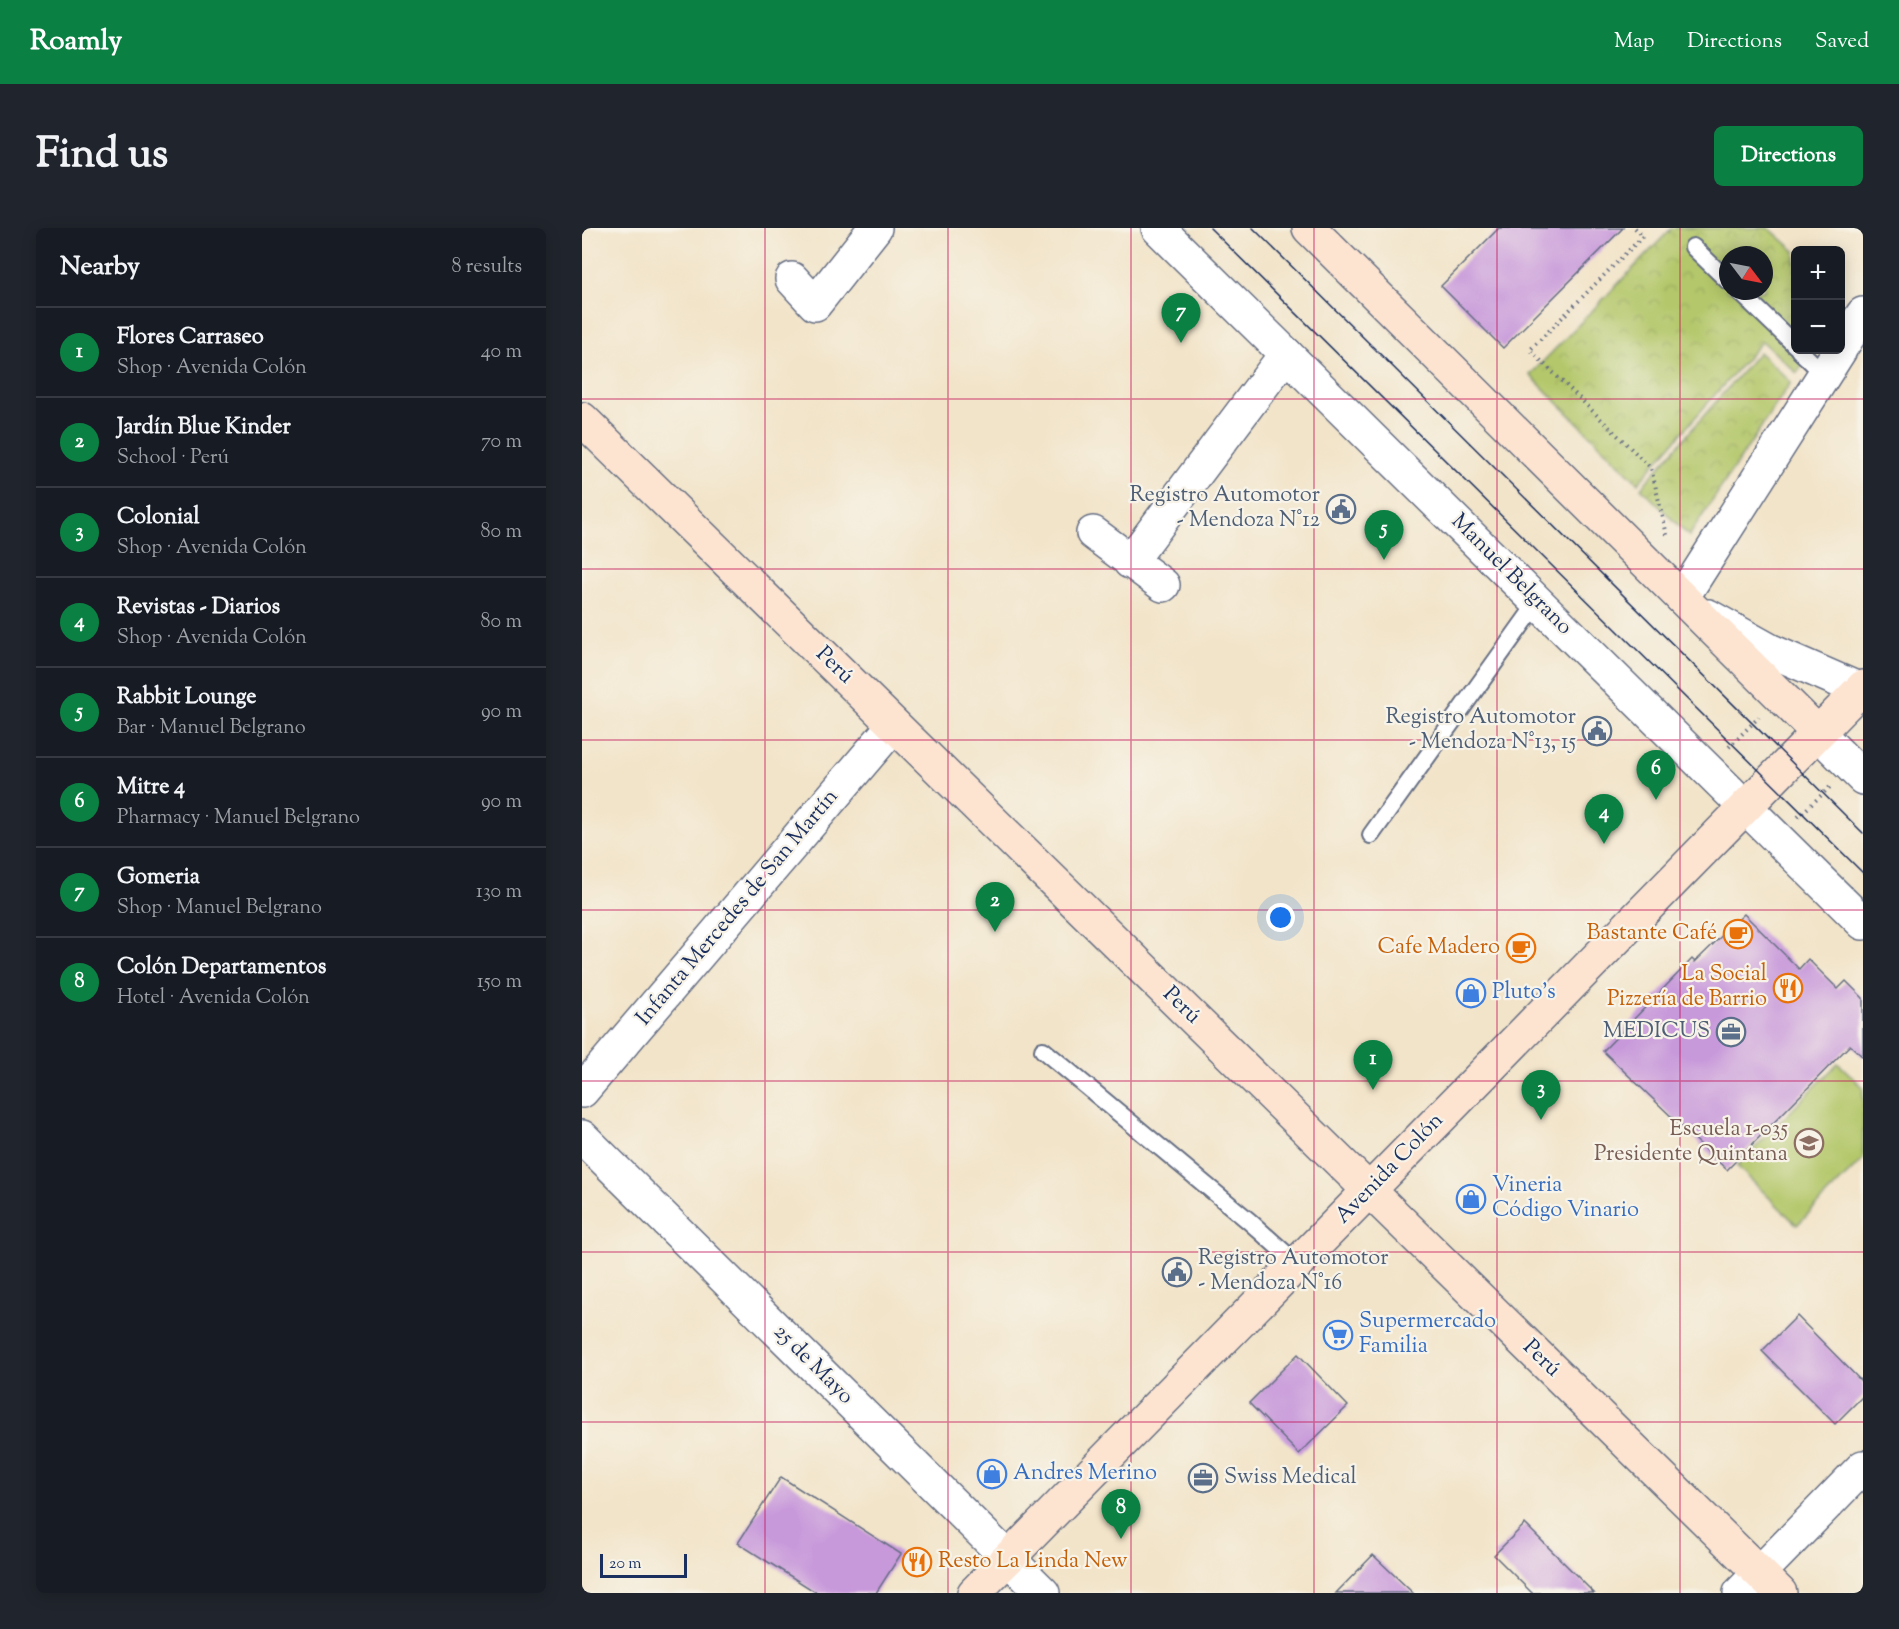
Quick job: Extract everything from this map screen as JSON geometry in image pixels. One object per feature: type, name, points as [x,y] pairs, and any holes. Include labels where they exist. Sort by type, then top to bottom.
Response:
[{"type":"main road","points":[[1309,228],[1818,733]]},
{"type":"main road","name":"Perú","points":[[582,419],[1369,1190],[1760,1586]]},
{"type":"main road","name":"Avenida Colón","points":[[974,1593],[1862,689]]},
{"type":"street","points":[[792,279],[815,304],[875,228]]},
{"type":"street","name":"Manuel Belgrano","points":[[1158,228],[1863,923]]},
{"type":"street","points":[[1862,689],[1768,650],[1724,626],[1682,598],[1863,314]]},
{"type":"street","points":[[1130,562],[1286,354]]},
{"type":"street","points":[[1093,533],[1163,585]]},
{"type":"street","name":"Infanta Mercedes de San Martín","points":[[582,1091],[894,725]]},
{"type":"street","points":[[1818,733],[1863,778]]},
{"type":"street","name":"25 de Mayo","points":[[582,1137],[1043,1593]]},
{"type":"street","points":[[1760,1586],[1863,1467]]},
{"type":"lane","points":[[1693,247],[1719,272]]},
{"type":"lane","points":[[1747,300],[1791,341]]},
{"type":"lane","points":[[1820,354],[1835,357]]},
{"type":"lane","points":[[1371,835],[1538,602]]},
{"type":"lane","points":[[1042,1050],[1240,1213],[1297,1264]]},
{"type":"path","points":[[1635,228],[1643,236],[1530,350],[1651,468],[1669,544]]},
{"type":"green space","points":[[1672,228],[1769,228],[1791,247],[1791,354],[1810,354],[1797,373],[1762,341],[1638,483],[1530,375]]},
{"type":"green space","points":[[1759,352],[1791,382],[1689,536],[1641,488]]},
{"type":"green space","points":[[1838,1063],[1863,1087],[1863,1159],[1797,1225],[1737,1166]]},
{"type":"building","points":[[1499,228],[1623,228],[1503,348],[1441,286]]},
{"type":"building","points":[[1744,914],[1799,969],[1808,959],[1838,989],[1846,981],[1863,998],[1863,1057],[1850,1045],[1727,1170],[1603,1051],[1692,959],[1695,962]]},
{"type":"building","points":[[1797,1316],[1863,1383],[1863,1396],[1835,1424],[1762,1351]]},
{"type":"building","points":[[1298,1354],[1348,1406],[1299,1454],[1249,1403]]},
{"type":"building","points":[[781,1477],[901,1554],[876,1593],[817,1593],[738,1543]]},
{"type":"building","points":[[1525,1524],[1594,1593],[1532,1593],[1494,1555]]},
{"type":"building","points":[[1373,1555],[1413,1593],[1336,1593]]},
{"type":"tram line","points":[[1210,228],[1863,873]]},
{"type":"tram line","points":[[1253,228],[1863,833]]},
{"type":"place","name":"Gomeria","points":[[1181,343]]},
{"type":"place","name":"Registro Automotor - Mendoza N°12","points":[[1341,509]]},
{"type":"place","name":"Rabbit Lounge","points":[[1384,560]]},
{"type":"place","name":"Registro Automotor - Mendoza N°13, 15","points":[[1597,731]]},
{"type":"place","name":"Mitre 4","points":[[1656,800]]},
{"type":"place","name":"Revistas - Diarios","points":[[1604,844]]},
{"type":"place","name":"Jardín Blue Kinder","points":[[995,932]]},
{"type":"place","name":"Bastante Café","points":[[1738,934]]},
{"type":"place","name":"Cafe Madero","points":[[1521,948]]},
{"type":"place","name":"La Social Pizzería de Barrio","points":[[1788,988]]},
{"type":"place","name":"Pluto's","points":[[1471,993]]},
{"type":"place","name":"MEDICUS","points":[[1731,1032]]},
{"type":"place","name":"Flores Carraseo","points":[[1373,1090]]},
{"type":"place","name":"Colonial","points":[[1541,1120]]},
{"type":"place","name":"Escuela 1-035 Presidente Quintana","points":[[1809,1143]]},
{"type":"place","name":"Vineria Código Vinario","points":[[1471,1199]]},
{"type":"place","name":"Registro Automotor - Mendoza N°16","points":[[1177,1272]]},
{"type":"place","name":"Supermercado Familia","points":[[1338,1335]]},
{"type":"place","name":"Andres Merino","points":[[992,1474]]},
{"type":"place","name":"Swiss Medical","points":[[1203,1478]]},
{"type":"place","name":"Colón Departamentos","points":[[1121,1539]]},
{"type":"place","name":"Resto La Linda New","points":[[917,1562]]}]
